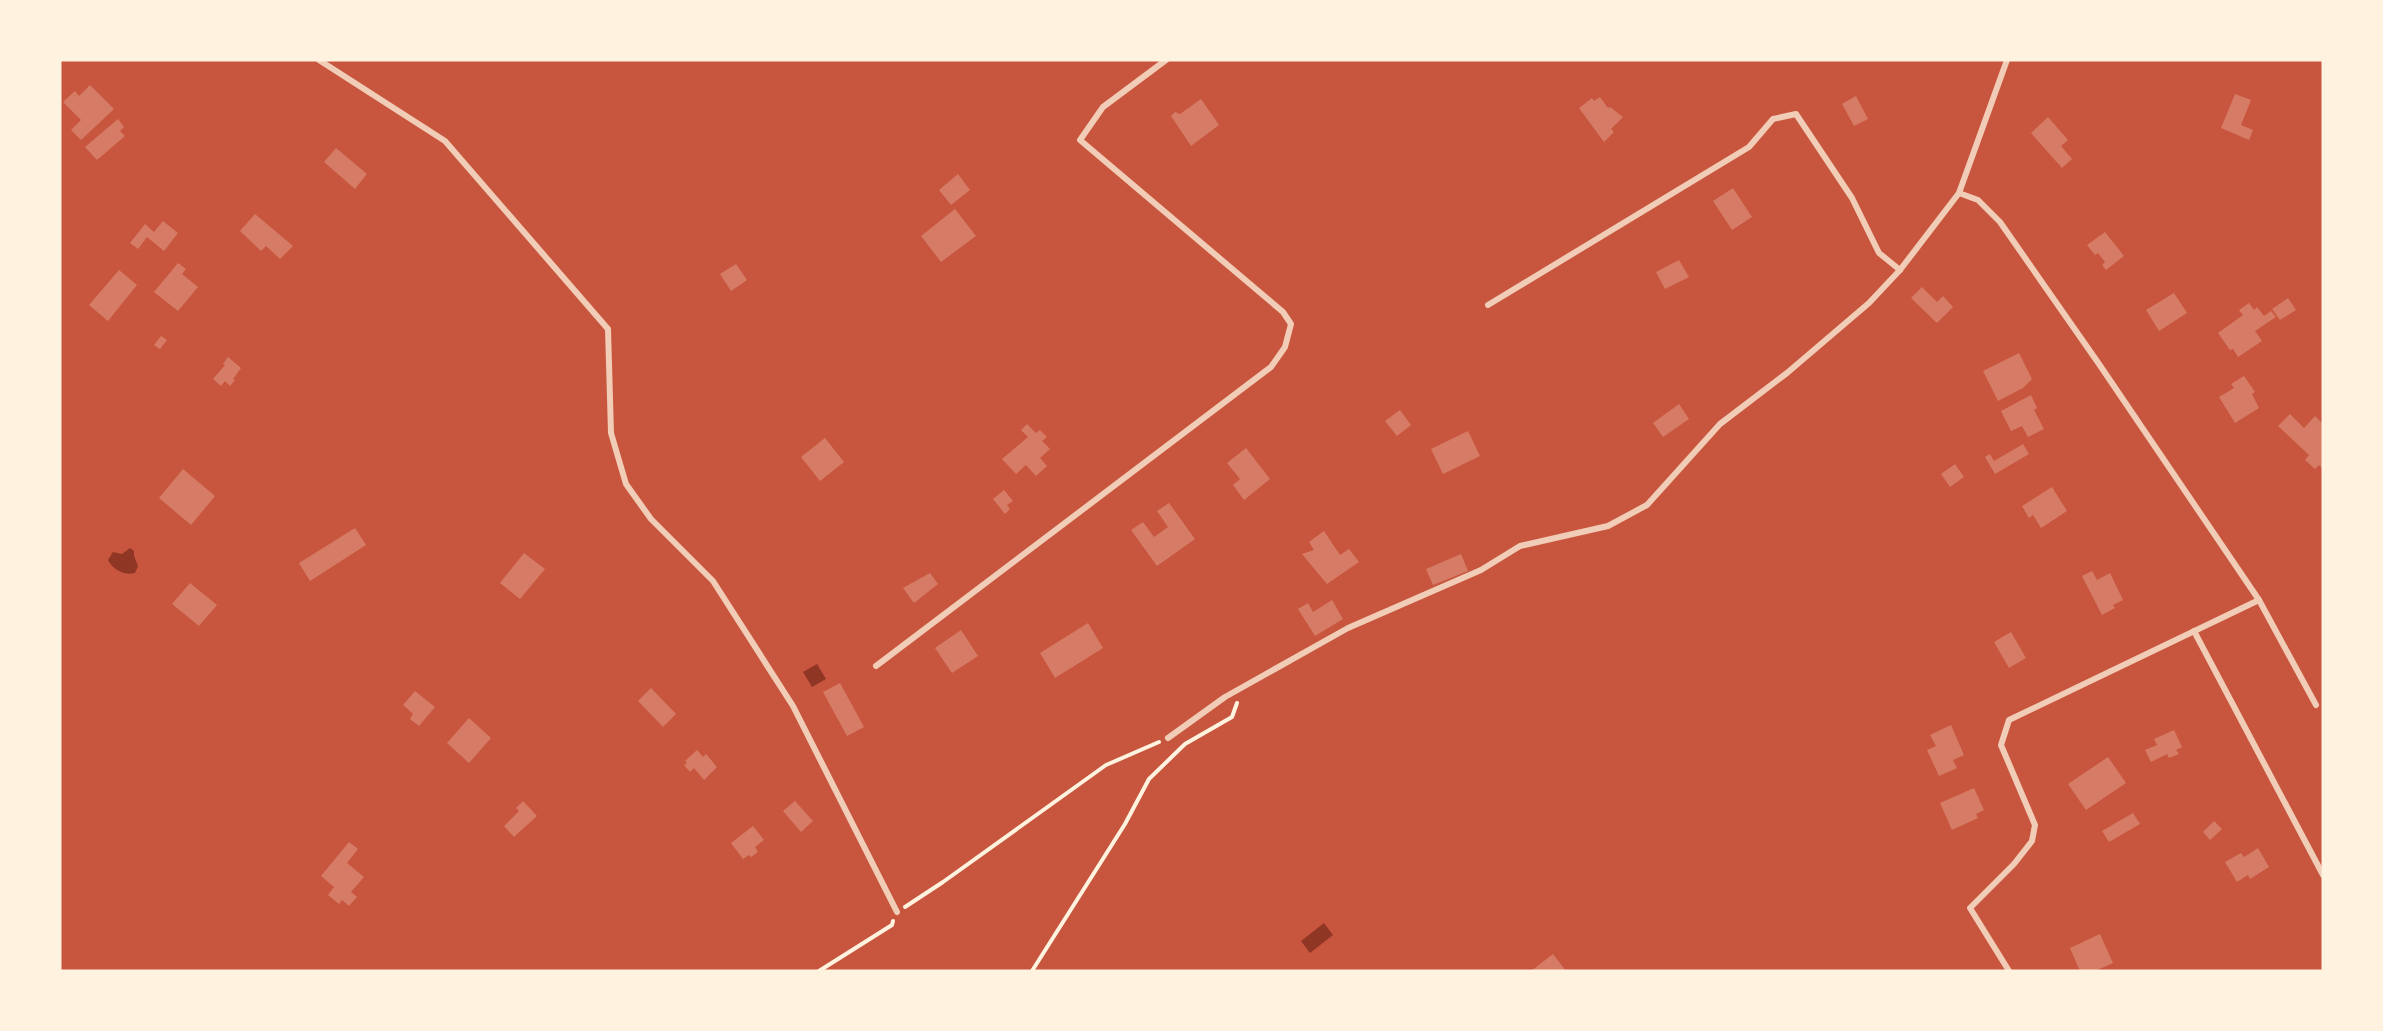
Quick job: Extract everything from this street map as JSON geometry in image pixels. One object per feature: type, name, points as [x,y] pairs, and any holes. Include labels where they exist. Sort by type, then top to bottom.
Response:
[{"type":"street","points":[[319,60],[445,141],[608,329],[611,433],[626,484],[651,519],[712,581],[793,706],[897,912]]},
{"type":"street","points":[[876,666],[1271,367],[1285,348],[1291,324],[1283,312],[1080,140],[1103,107],[1166,60]]},
{"type":"street","points":[[1168,738],[1225,697],[1348,628],[1481,570],[1520,546],[1608,526],[1647,505],[1720,424],[1786,373],[1869,303],[1900,270],[1959,193],[2007,60]]},
{"type":"street","points":[[1488,305],[1749,147],[1773,118],[1796,114],[1852,198],[1879,253],[1900,270]]},
{"type":"street","points":[[1959,193],[1978,200],[2000,222],[2096,358],[2259,600],[2316,705]]},
{"type":"street","points":[[2009,971],[1970,908],[2014,864],[2032,841],[2035,825],[2001,745],[2009,720],[2259,600]]},
{"type":"street","points":[[2194,632],[2323,875]]},
{"type":"path","points":[[1032,971],[1125,824],[1149,779],[1185,744],[1232,717],[1243,687]]},
{"type":"path","points":[[819,971],[892,925],[897,912],[943,882],[1106,765],[1168,738]]},
{"type":"shaded area","points":[[130,548],[134,551],[138,566],[135,573],[127,574],[116,569],[108,560],[113,552],[122,554]]},
{"type":"shaded area","points":[[817,664],[826,679],[812,687],[803,672]]},
{"type":"shaded area","points":[[1324,923],[1333,935],[1310,953],[1301,941]]},
{"type":"building","points":[[90,85],[114,109],[81,140],[71,130],[81,120],[63,102],[75,91],[79,96]]},
{"type":"building","points":[[2235,94],[2251,100],[2241,125],[2253,130],[2249,140],[2221,128]]},
{"type":"building","points":[[1856,96],[1868,119],[1854,126],[1842,104]]},
{"type":"building","points":[[1600,97],[1608,108],[1610,107],[1623,117],[1611,129],[1614,132],[1604,142],[1579,108],[1592,98],[1594,101]]},
{"type":"building","points":[[1201,99],[1219,125],[1191,146],[1171,116],[1175,112],[1180,114]]},
{"type":"building","points":[[2048,117],[2068,140],[2061,146],[2072,159],[2062,168],[2031,133]]},
{"type":"building","points":[[118,119],[124,127],[120,131],[125,136],[97,160],[85,147]]},
{"type":"building","points":[[336,148],[367,174],[355,189],[324,162]]},
{"type":"building","points":[[958,174],[970,190],[951,205],[939,190]]},
{"type":"building","points":[[1733,188],[1752,217],[1732,230],[1713,201]]},
{"type":"building","points":[[955,209],[976,236],[941,262],[921,236]]},
{"type":"building","points":[[255,214],[293,246],[280,259],[266,246],[261,251],[240,231]]},
{"type":"building","points":[[163,221],[178,233],[164,251],[147,237],[138,249],[130,243],[145,224],[154,232]]},
{"type":"building","points":[[2105,232],[2124,256],[2106,270],[2102,265],[2105,262],[2087,245]]},
{"type":"building","points":[[1679,260],[1689,277],[1665,289],[1656,272]]},
{"type":"building","points":[[178,263],[186,269],[182,274],[198,287],[178,311],[154,292]]},
{"type":"building","points":[[736,264],[747,280],[731,291],[720,274]]},
{"type":"building","points":[[119,270],[137,285],[108,321],[89,305]]},
{"type":"building","points":[[1922,287],[1937,302],[1943,296],[1953,307],[1937,323],[1911,298]]},
{"type":"building","points":[[2174,293],[2187,313],[2159,331],[2146,310]]},
{"type":"building","points":[[2288,298],[2296,310],[2280,320],[2272,309]]},
{"type":"building","points":[[2249,303],[2254,310],[2257,307],[2264,316],[2271,311],[2276,317],[2255,331],[2262,341],[2238,357],[2218,333],[2243,315],[2239,310]]},
{"type":"building","points":[[161,336],[167,340],[160,349],[154,345]]},
{"type":"building","points":[[2019,353],[2032,379],[2023,388],[1998,401],[1983,371]]},
{"type":"building","points":[[228,357],[241,368],[230,386],[225,381],[221,386],[213,379],[225,365],[223,364]]},
{"type":"building","points":[[2244,376],[2255,392],[2252,394],[2259,408],[2235,423],[2219,397],[2234,388],[2231,384]]},
{"type":"building","points":[[2031,395],[2037,408],[2034,410],[2044,429],[2028,437],[2022,426],[2011,431],[2001,411]]},
{"type":"building","points":[[1679,404],[1689,419],[1663,437],[1653,423]]},
{"type":"building","points":[[1400,410],[1411,425],[1397,436],[1385,421]]},
{"type":"building","points":[[2290,414],[2304,428],[2315,416],[2323,422],[2323,469],[2319,465],[2315,469],[2305,460],[2309,455],[2278,426]]},
{"type":"building","points":[[1027,424],[1036,433],[1040,430],[1047,437],[1042,441],[1050,449],[1040,458],[1047,466],[1036,476],[1026,465],[1016,474],[1002,459],[1028,437],[1021,430]]},
{"type":"building","points":[[1468,431],[1480,456],[1443,474],[1431,449]]},
{"type":"building","points":[[825,438],[844,462],[820,481],[801,457]]},
{"type":"building","points":[[2023,444],[2029,454],[1995,474],[1985,457],[1990,454],[1994,461]]},
{"type":"building","points":[[1246,448],[1270,479],[1244,500],[1233,485],[1240,479],[1227,463]]},
{"type":"building","points":[[1955,464],[1964,477],[1950,487],[1941,474]]},
{"type":"building","points":[[183,469],[215,496],[191,525],[159,498]]},
{"type":"building","points":[[2052,487],[2067,511],[2041,528],[2033,515],[2029,518],[2022,506]]},
{"type":"building","points":[[1004,490],[1013,501],[1007,505],[1010,509],[1005,514],[993,499]]},
{"type":"building","points":[[1169,503],[1195,539],[1157,566],[1131,530],[1143,522],[1154,537],[1168,527],[1157,511]]},
{"type":"building","points":[[355,528],[366,545],[310,581],[299,563]]},
{"type":"building","points":[[1324,531],[1340,555],[1349,549],[1359,562],[1327,584],[1302,554],[1314,550],[1309,542]]},
{"type":"building","points":[[524,553],[545,569],[520,599],[500,583]]},
{"type":"building","points":[[1461,554],[1468,571],[1433,585],[1426,569]]},
{"type":"building","points":[[2092,571],[2097,580],[2110,573],[2123,600],[2113,605],[2115,608],[2102,615],[2082,576]]},
{"type":"building","points":[[930,573],[938,584],[914,603],[903,588]]},
{"type":"building","points":[[190,583],[217,605],[199,626],[172,604]]},
{"type":"building","points":[[1332,600],[1343,619],[1315,636],[1298,609],[1308,603],[1313,612]]},
{"type":"building","points":[[1088,623],[1103,648],[1055,678],[1040,653]]},
{"type":"building","points":[[961,630],[978,656],[952,673],[935,648]]},
{"type":"building","points":[[2011,632],[2026,658],[2009,668],[1994,642]]},
{"type":"building","points":[[840,683],[864,727],[847,736],[823,692]]},
{"type":"building","points":[[651,688],[676,714],[663,727],[638,701]]},
{"type":"building","points":[[415,691],[435,707],[419,726],[410,719],[413,714],[403,705]]},
{"type":"building","points":[[469,718],[491,738],[469,763],[447,743]]},
{"type":"building","points":[[1951,725],[1964,755],[1953,760],[1957,768],[1939,776],[1927,750],[1936,746],[1930,735]]},
{"type":"building","points":[[2174,730],[2182,747],[2176,750],[2179,754],[2169,758],[2167,754],[2151,762],[2145,750],[2157,745],[2154,739]]},
{"type":"building","points":[[697,750],[703,757],[706,754],[717,767],[704,780],[694,768],[690,772],[684,765],[687,763],[685,761]]},
{"type":"building","points":[[2108,757],[2126,783],[2086,810],[2068,784]]},
{"type":"building","points":[[1974,788],[1984,810],[1976,814],[1978,818],[1952,830],[1940,803]]},
{"type":"building","points":[[523,801],[537,816],[514,837],[504,826],[519,811],[516,808]]},
{"type":"building","points":[[795,801],[813,821],[801,832],[783,811]]},
{"type":"building","points":[[2133,813],[2140,824],[2109,842],[2102,831]]},
{"type":"building","points":[[2214,821],[2222,829],[2210,840],[2203,832]]},
{"type":"building","points":[[753,826],[764,840],[755,847],[758,852],[743,859],[731,843]]},
{"type":"building","points":[[349,842],[358,849],[347,863],[364,877],[351,892],[357,897],[349,906],[342,900],[339,904],[328,895],[334,887],[321,876]]},
{"type":"building","points":[[2258,848],[2269,867],[2250,879],[2248,875],[2237,882],[2225,862],[2241,853],[2244,857]]},
{"type":"building","points":[[2100,934],[2113,963],[2095,971],[2080,971],[2070,948]]},
{"type":"building","points":[[1553,954],[1566,971],[1531,971]]}]
